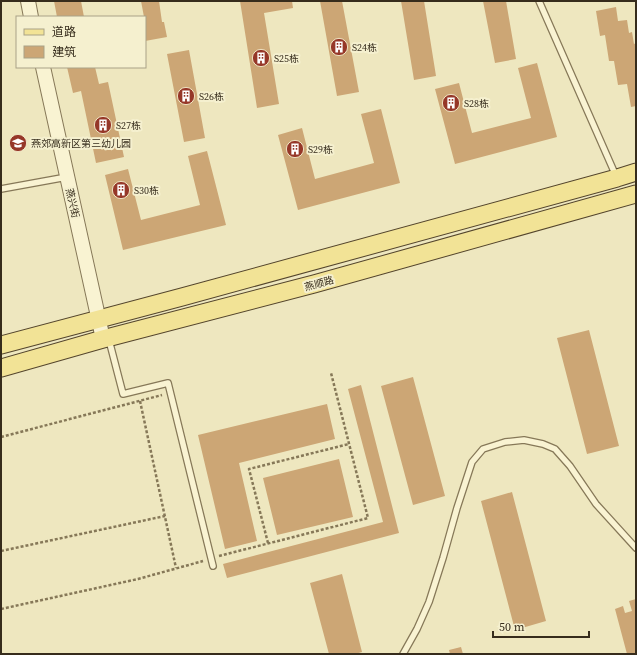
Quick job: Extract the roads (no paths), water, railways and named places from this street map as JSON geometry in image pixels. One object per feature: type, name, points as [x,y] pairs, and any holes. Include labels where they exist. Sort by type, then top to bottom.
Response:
[{"type":"main road","points":[[1,345],[182,297],[636,172]]},
{"type":"main road","name":"燕顺路","points":[[1,368],[314,284],[636,194]]},
{"type":"street","points":[[28,1],[32,16]]},
{"type":"street","name":"燕兴街","points":[[43,68],[99,319],[106,339]]},
{"type":"lane","points":[[539,1],[617,178]]},
{"type":"lane","points":[[1,189],[67,176]]},
{"type":"lane","points":[[106,339],[123,394],[168,383],[213,566]]},
{"type":"lane","points":[[403,654],[417,629],[429,602],[444,558],[457,508],[472,462],[483,449],[505,442],[524,440],[543,444],[555,450],[570,466],[596,504],[636,548]]},
{"type":"place","name":"S24栋","points":[[339,47]]},
{"type":"place","name":"S25栋","points":[[261,58]]},
{"type":"place","name":"S26栋","points":[[186,96]]},
{"type":"place","name":"S28栋","points":[[451,103]]},
{"type":"place","name":"S27栋","points":[[103,125]]},
{"type":"place","name":"燕郊高新区第三幼儿园","points":[[18,143]]},
{"type":"place","name":"S29栋","points":[[295,149]]},
{"type":"place","name":"S30栋","points":[[121,190]]}]
